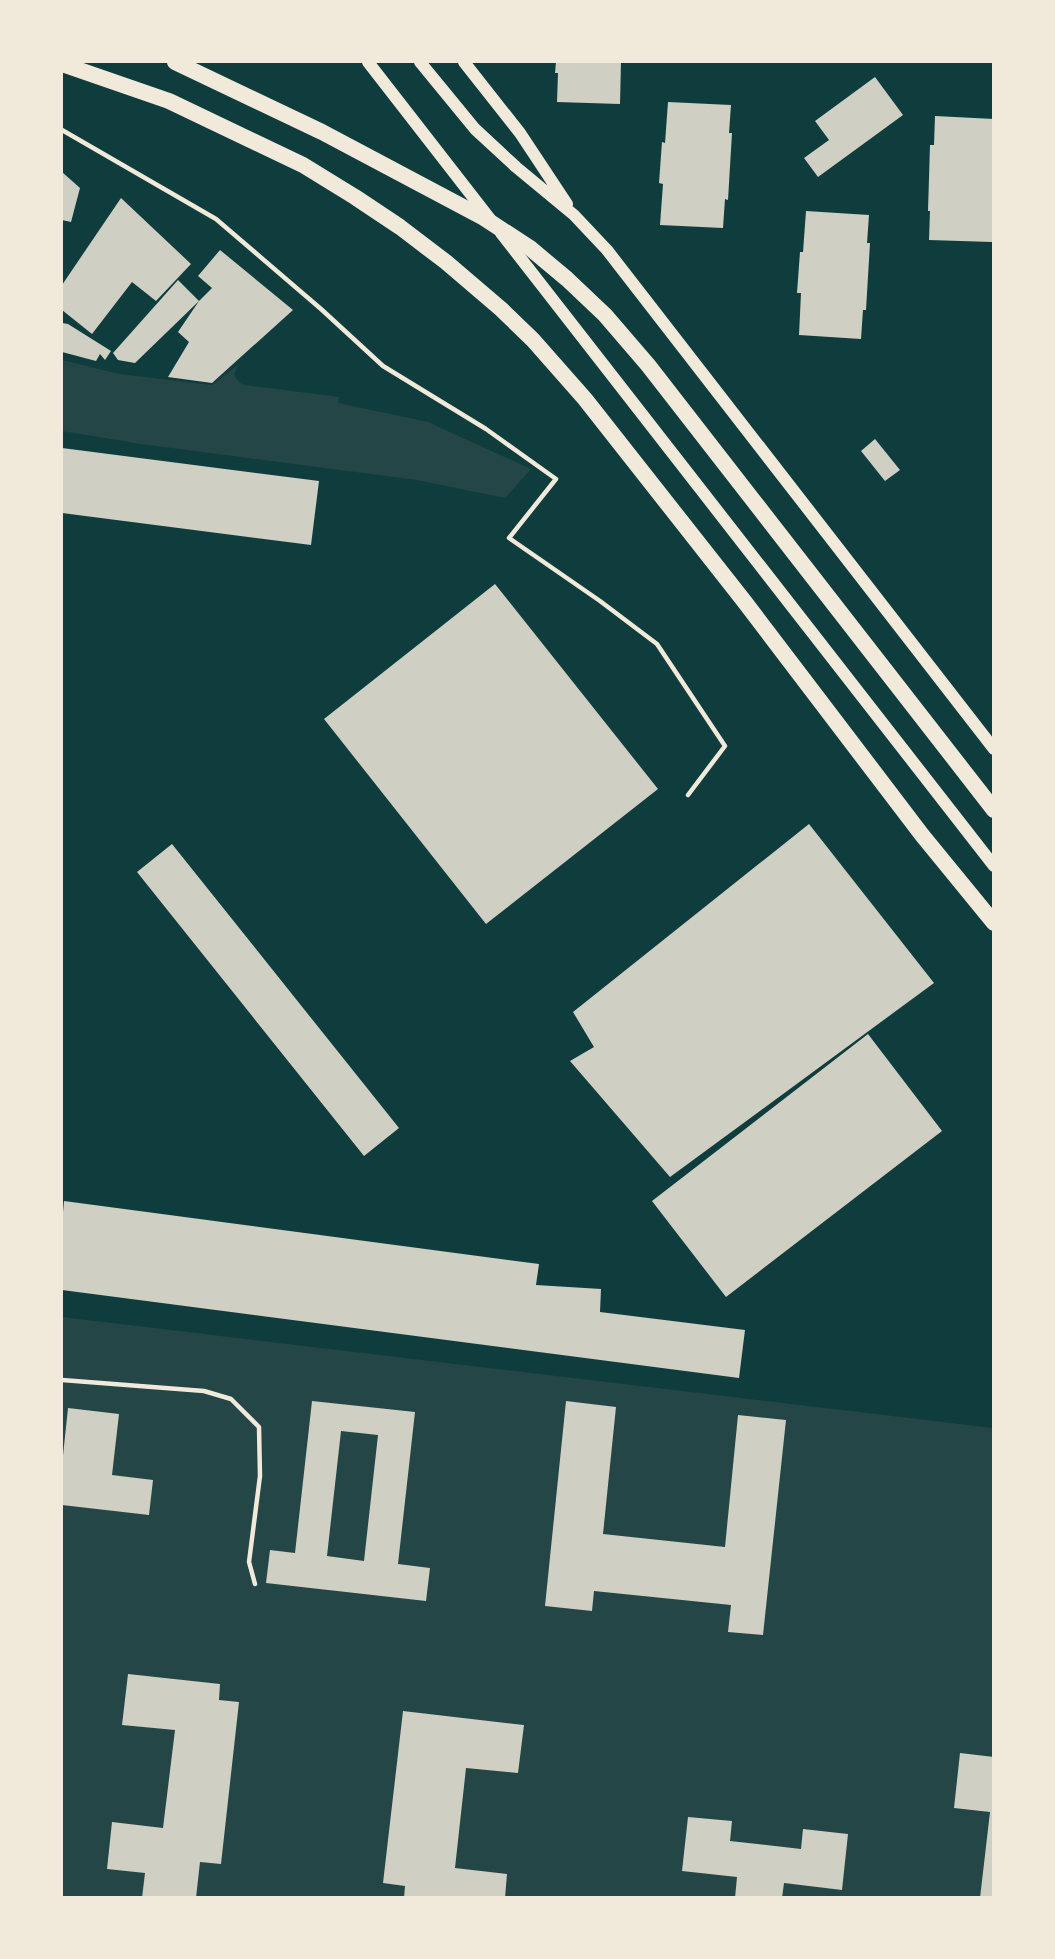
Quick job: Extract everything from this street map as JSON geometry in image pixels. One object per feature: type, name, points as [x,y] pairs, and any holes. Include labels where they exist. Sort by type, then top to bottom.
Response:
[{"type":"highway","points":[[175,62],[312,127],[484,218],[530,248],[567,279],[605,315],[648,365],[993,810]]},
{"type":"highway","points":[[62,64],[168,101],[303,165],[399,227],[446,262],[501,309],[533,340],[585,399],[744,601],[922,835],[993,923]]},
{"type":"main road","points":[[368,62],[993,866]]},
{"type":"main road","points":[[420,62],[475,129],[574,215],[607,250],[993,749]]},
{"type":"main road","points":[[465,62],[520,133],[574,215]]},
{"type":"lane","points":[[62,130],[216,219],[321,309],[383,366],[486,429],[556,479],[509,538],[657,644],[725,746],[688,795]]},
{"type":"lane","points":[[62,1380],[204,1391],[231,1399],[259,1427],[260,1476],[249,1562],[255,1584]]},
{"type":"shaded area","points":[[62,360],[119,374],[212,385],[238,365],[234,375],[244,385],[339,397],[338,403],[428,422],[531,469],[505,498],[417,480],[141,444],[62,431]]},
{"type":"shaded area","points":[[62,1317],[993,1428],[993,1897],[62,1897]]},
{"type":"building","points":[[556,62],[621,62],[620,104],[557,102]]},
{"type":"building","points":[[875,77],[903,115],[818,177],[804,158],[829,140],[815,121]]},
{"type":"building","points":[[668,102],[731,105],[729,133],[732,133],[728,200],[725,199],[723,228],[660,225],[663,184],[659,183]]},
{"type":"building","points":[[935,116],[994,119],[992,242],[929,240],[930,145],[934,145]]},
{"type":"building","points":[[62,172],[80,188],[71,222],[62,220]]},
{"type":"building","points":[[121,198],[191,264],[156,301],[132,282],[92,334],[62,310],[62,285]]},
{"type":"building","points":[[806,211],[869,215],[867,243],[870,243],[866,310],[863,310],[861,339],[799,335],[801,293],[797,293]]},
{"type":"building","points":[[220,250],[293,310],[212,383],[168,377],[189,342],[178,332],[199,301],[212,288],[198,276]]},
{"type":"building","points":[[178,280],[199,301],[135,363],[118,360],[113,353]]},
{"type":"building","points":[[62,323],[68,324],[111,351],[105,360],[100,354],[96,361],[62,352]]},
{"type":"building","points":[[875,439],[900,470],[885,481],[861,451]]},
{"type":"building","points":[[62,448],[319,481],[311,545],[62,513]]},
{"type":"building","points":[[495,584],[658,789],[486,924],[324,719]]},
{"type":"building","points":[[809,824],[934,983],[670,1177],[570,1061],[594,1047],[573,1012]]},
{"type":"building","points":[[172,844],[399,1128],[364,1156],[137,872]]},
{"type":"building","points":[[868,1034],[942,1131],[726,1297],[652,1201]]},
{"type":"building","points":[[64,1201],[539,1264],[536,1285],[601,1289],[600,1312],[745,1330],[739,1378],[62,1290]]},
{"type":"building","points":[[312,1401],[415,1412],[398,1564],[430,1568],[426,1601],[266,1583],[270,1550],[295,1553]],"holes":[[[341,1431],[378,1435],[364,1561],[327,1556]]]},
{"type":"building","points":[[566,1401],[616,1407],[603,1534],[725,1547],[738,1415],[786,1420],[763,1635],[728,1632],[731,1605],[594,1591],[592,1611],[545,1606]]},
{"type":"building","points":[[68,1408],[119,1414],[112,1475],[153,1480],[149,1515],[62,1505],[62,1465]]},
{"type":"building","points":[[128,1674],[220,1684],[219,1700],[239,1702],[221,1864],[200,1862],[196,1898],[142,1898],[145,1873],[107,1869],[112,1822],[163,1828],[175,1730],[122,1725]]},
{"type":"building","points":[[403,1711],[524,1725],[518,1773],[466,1768],[455,1868],[507,1874],[505,1898],[404,1898],[405,1886],[383,1883]]},
{"type":"building","points":[[960,1753],[994,1757],[994,1898],[980,1898],[990,1812],[954,1808]]},
{"type":"building","points":[[688,1817],[732,1821],[730,1841],[801,1849],[803,1829],[848,1834],[842,1890],[784,1883],[782,1898],[735,1898],[737,1877],[682,1871]]}]
